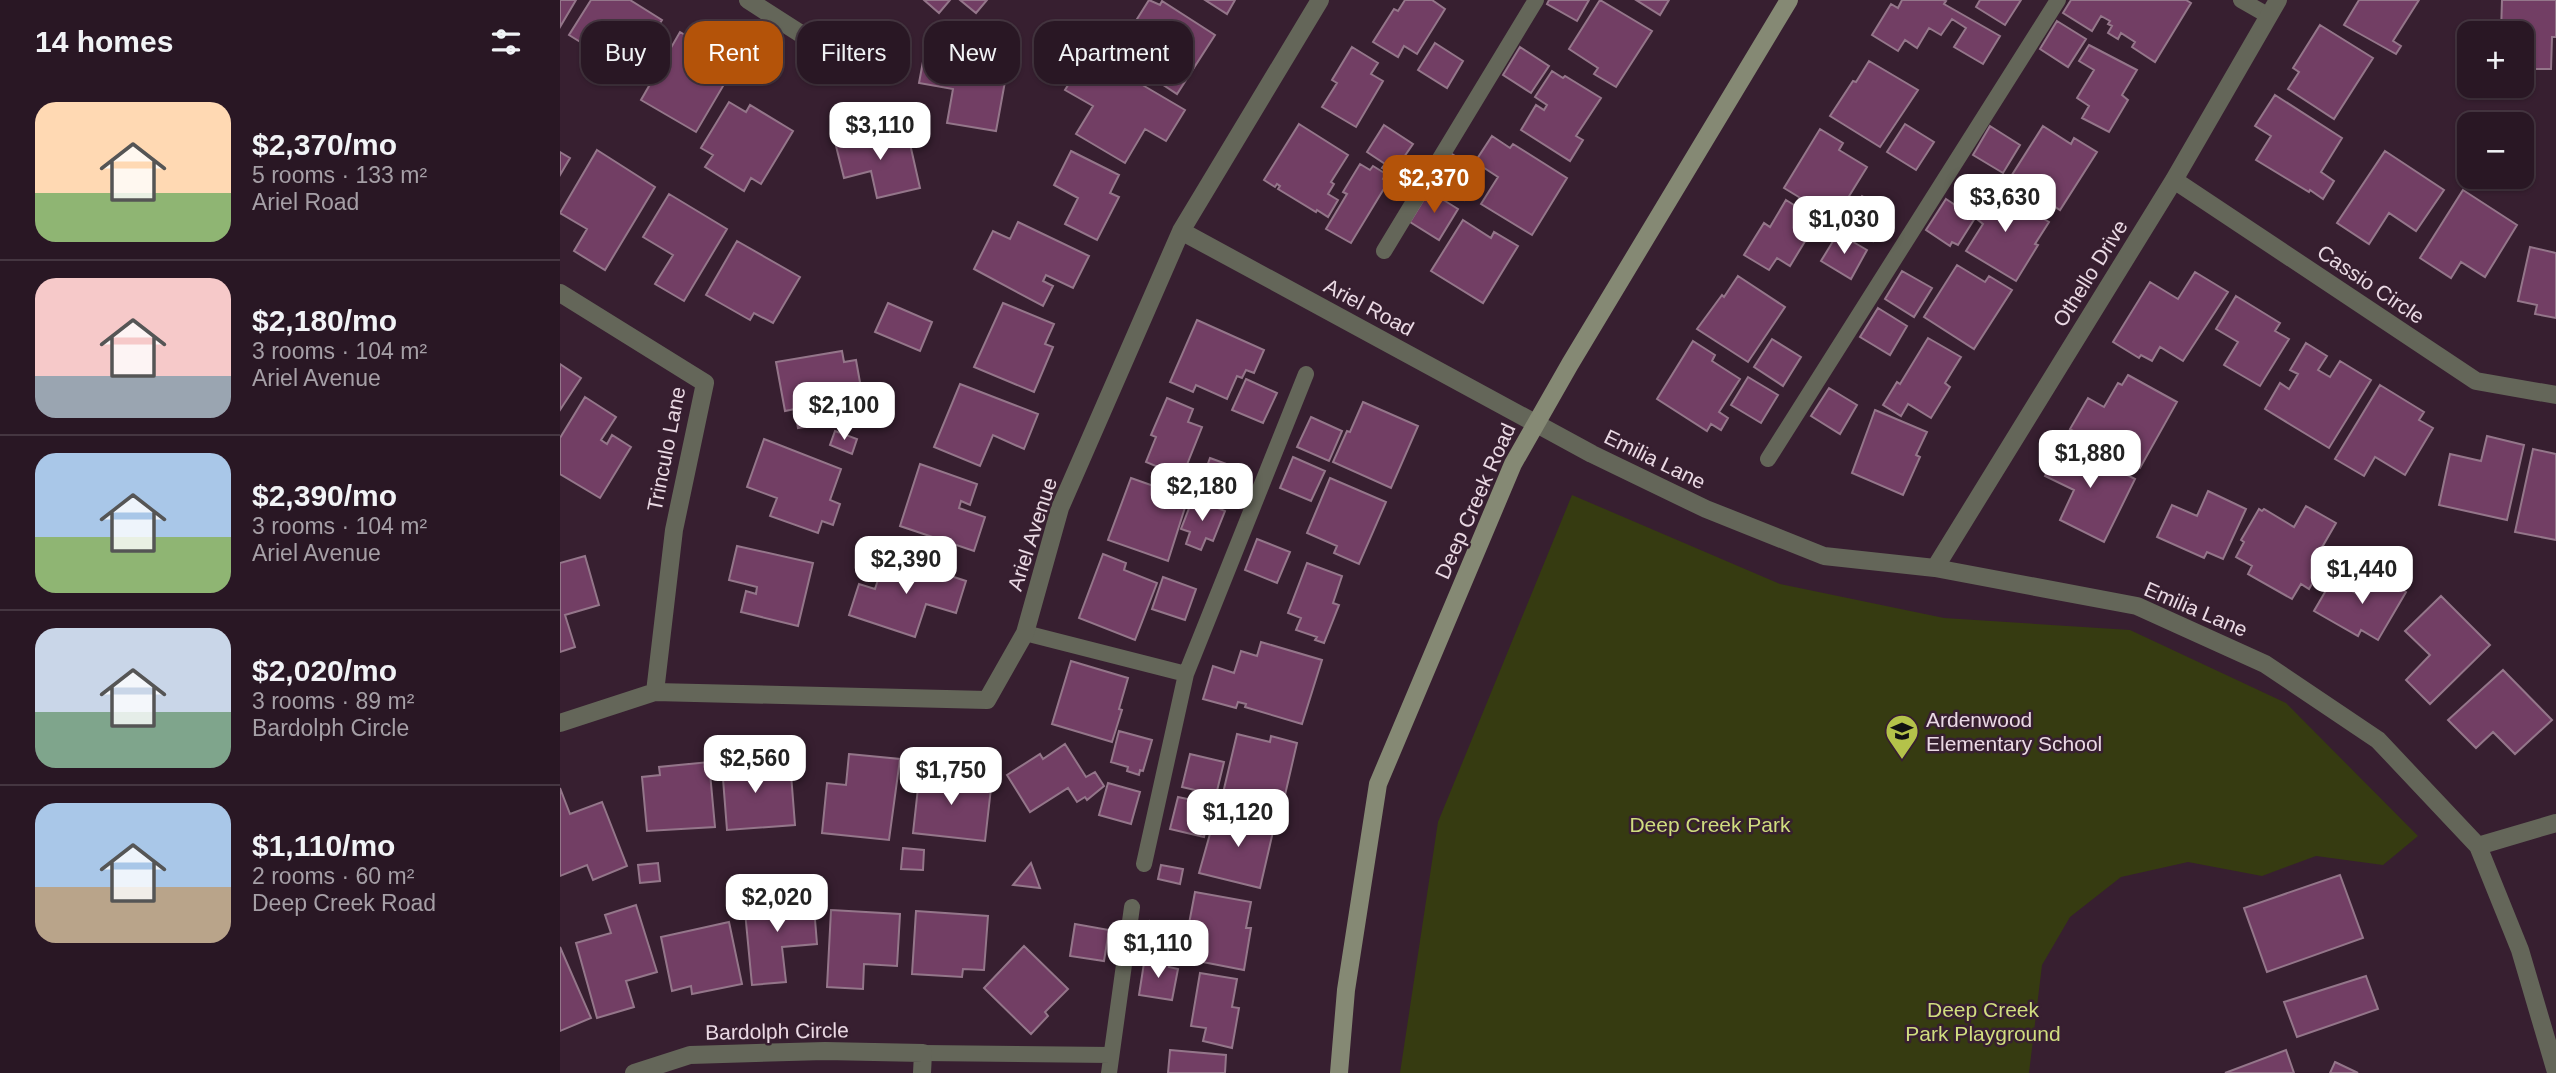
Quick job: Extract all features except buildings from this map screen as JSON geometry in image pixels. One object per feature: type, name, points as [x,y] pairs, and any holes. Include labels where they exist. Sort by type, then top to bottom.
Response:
[{"type":"street","points":[[748,0],[797,31]]},
{"type":"street","name":"Ariel Avenue","points":[[560,723],[655,692],[987,700],[1025,633],[1060,508],[1181,231],[1321,0]]},
{"type":"street","name":"Deep Creek Road","points":[[1339,1073],[1346,990],[1378,784],[1513,464],[1788,0]]},
{"type":"street","name":"Othello Drive","points":[[1935,568],[2174,180],[2278,0]]},
{"type":"street","name":"Cassio Circle","points":[[2174,180],[2476,381],[2556,395]]},
{"type":"street","name":"Ariel Road","points":[[1181,231],[1536,422]]},
{"type":"street","name":"Trinculo Lane","points":[[560,293],[705,383],[674,530],[655,692]]},
{"type":"street","name":"Emilia Lane","points":[[1536,422],[1592,454],[1706,509],[1825,556],[1935,568],[2137,606],[2265,664],[2378,740],[2478,846],[2520,950],[2556,1072]]},
{"type":"street","points":[[2478,846],[2556,823]]},
{"type":"street","name":"Bardolph Circle","points":[[634,1073],[690,1055],[825,1051],[923,1053]]},
{"type":"street","points":[[922,1073],[923,1053]]},
{"type":"lane","points":[[1384,251],[1536,0]]},
{"type":"lane","points":[[1768,459],[2059,0]]},
{"type":"lane","points":[[2241,0],[2269,16]]},
{"type":"lane","points":[[1144,864],[1186,674],[1306,374]]},
{"type":"lane","points":[[1025,633],[1186,674]]},
{"type":"lane","points":[[1109,1073],[1132,907]]},
{"type":"lane","points":[[923,1053],[1111,1055]]},
{"type":"green space","name":"Deep Creek Park","points":[[1572,495],[1780,584],[1944,618],[2130,630],[2286,703],[2418,836],[2383,865],[2316,856],[2262,876],[2188,862],[2121,877],[2070,917],[2042,965],[2029,1073],[1400,1073],[1438,822]]},
{"type":"place","name":"Ardenwood Elementary School","points":[[1902,761]]},
{"type":"park label","name":"Deep Creek Park Playground","points":[[1983,1021]]}]
